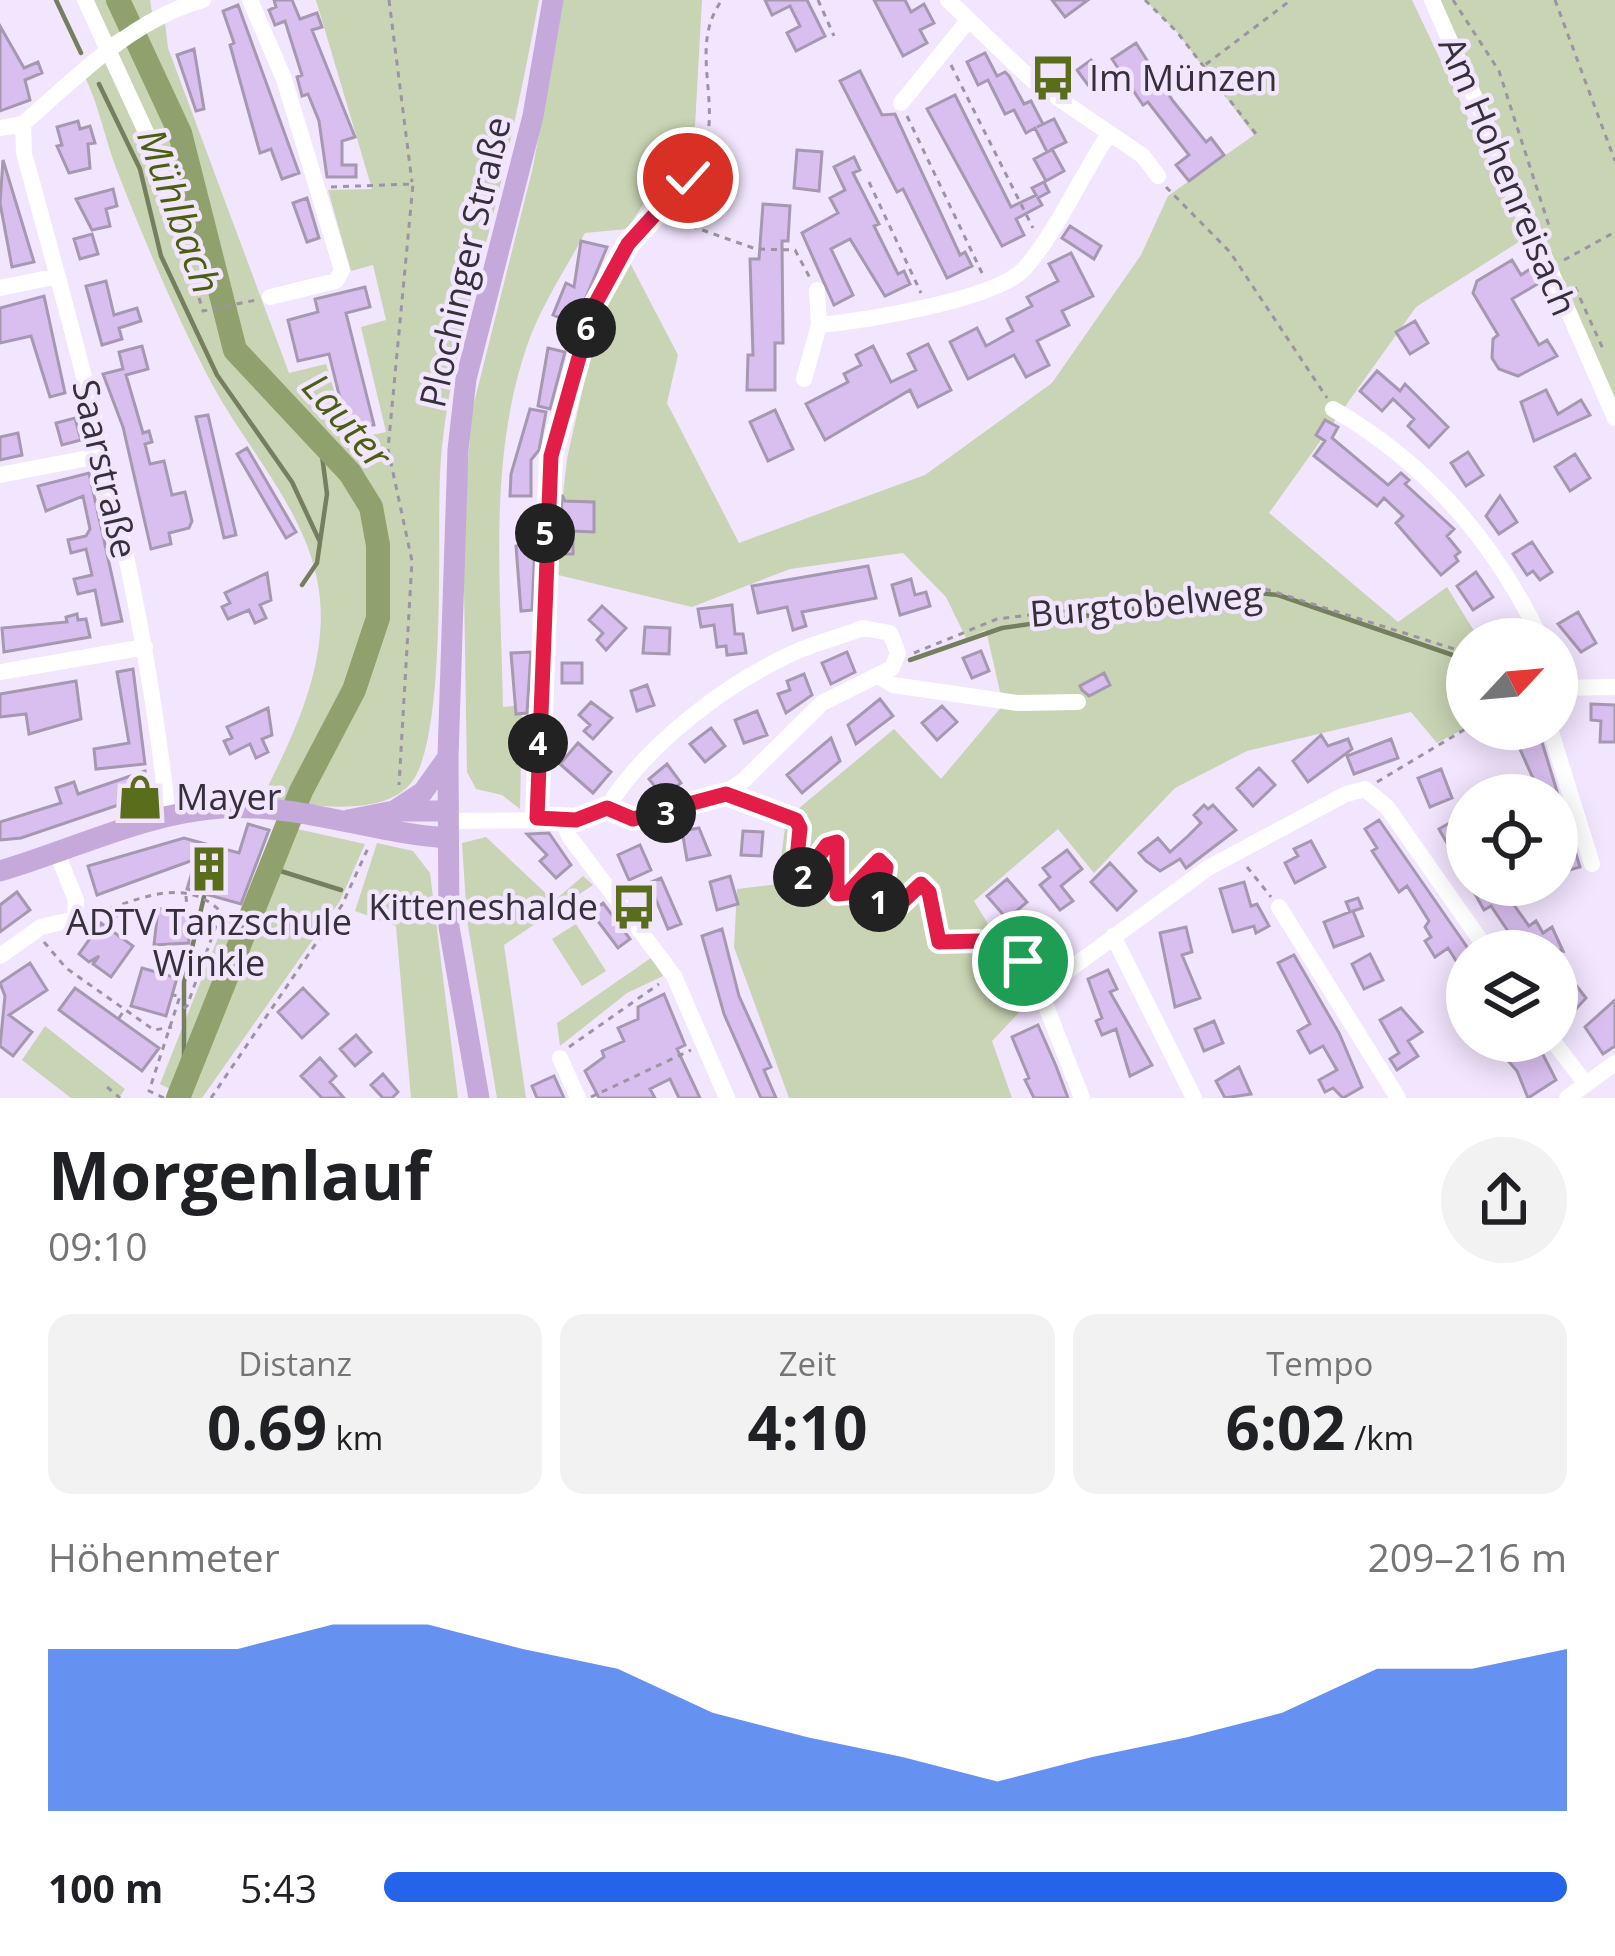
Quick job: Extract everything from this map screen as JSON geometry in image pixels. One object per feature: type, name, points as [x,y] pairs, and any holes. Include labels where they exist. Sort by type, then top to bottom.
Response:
[{"type":"main road","name":"Plochinger Straße","points":[[476,1094],[449,927],[448,757],[462,404],[533,116],[553,0]]},
{"type":"main road","points":[[348,820],[399,808],[423,792],[448,757]]},
{"type":"main road","points":[[399,808],[448,823]]},
{"type":"main road","points":[[0,871],[168,818],[262,809],[348,820],[374,830],[448,823]]},
{"type":"street","points":[[85,0],[151,142],[174,215]]},
{"type":"street","points":[[0,128],[22,124],[164,5],[203,0]]},
{"type":"street","points":[[250,0],[284,79],[341,277],[270,297]]},
{"type":"street","points":[[948,0],[1033,81],[1143,156],[1158,176]]},
{"type":"street","name":"Am Hohenreisach","points":[[1432,0],[1615,418]]},
{"type":"street","points":[[901,103],[967,22]]},
{"type":"street","name":"Saarstraße","points":[[22,124],[24,153],[104,454],[145,647],[168,818]]},
{"type":"street","points":[[818,326],[927,305],[1012,279],[1042,245],[1108,135]]},
{"type":"street","points":[[537,818],[551,456],[587,325],[623,253]]},
{"type":"street","points":[[0,288],[58,276]]},
{"type":"street","points":[[804,379],[818,326],[817,290]]},
{"type":"street","points":[[1333,409],[1396,451],[1474,527],[1528,618]]},
{"type":"street","points":[[0,475],[104,454]]},
{"type":"street","points":[[448,823],[576,820],[607,808],[635,771],[711,704],[795,652],[874,626],[890,633],[897,657],[880,677],[822,703],[726,794],[633,819],[607,808]]},
{"type":"street","points":[[0,673],[145,647]]},
{"type":"street","points":[[880,677],[893,685],[1018,703],[1078,702]]},
{"type":"street","points":[[1578,684],[1615,687]]},
{"type":"street","points":[[1557,750],[1592,864]]},
{"type":"street","points":[[1040,991],[1234,851],[1318,806],[1365,789],[1387,807],[1474,930]]},
{"type":"street","points":[[562,818],[569,836],[674,976],[727,1098]]},
{"type":"street","points":[[0,956],[35,930],[75,919],[76,900],[57,853]]},
{"type":"street","points":[[1279,907],[1398,1098]]},
{"type":"street","points":[[1006,932],[1040,991],[1082,1098]]},
{"type":"street","points":[[1113,936],[1194,1098]]},
{"type":"street","points":[[560,1058],[578,1098]]},
{"type":"street","points":[[1569,1062],[1586,1084]]},
{"type":"street","points":[[1567,1098],[1615,1064]]},
{"type":"path","points":[[388,0],[413,184],[388,449],[412,561],[399,808]]},
{"type":"path","points":[[623,253],[688,178],[706,144],[706,46],[712,13],[722,0]]},
{"type":"path","points":[[818,0],[834,35]]},
{"type":"path","points":[[1145,0],[1256,134]]},
{"type":"path","points":[[1177,86],[1201,63],[1291,0]]},
{"type":"path","points":[[1453,0],[1499,71],[1554,242]]},
{"type":"path","points":[[1555,0],[1615,161]]},
{"type":"path","points":[[942,47],[1042,245]]},
{"type":"path","points":[[901,103],[990,288]]},
{"type":"path","points":[[1158,176],[1230,252],[1333,409]]},
{"type":"path","points":[[869,182],[927,305]]},
{"type":"path","points":[[317,188],[413,184]]},
{"type":"path","points":[[654,213],[757,249],[795,250],[817,290]]},
{"type":"path","points":[[174,215],[200,306],[206,310],[244,302]]},
{"type":"path","points":[[1604,354],[1589,310],[1560,261],[1615,232]]},
{"type":"path","name":"Burgtobelweg","points":[[897,657],[997,619],[1259,587],[1446,646]]},
{"type":"path","points":[[1365,789],[1446,741]]},
{"type":"path","points":[[726,794],[796,820],[800,828],[795,879],[802,879],[827,845],[837,842],[837,894],[848,893],[879,860],[886,867],[880,905],[898,906],[921,884],[929,892],[939,942],[979,941],[1018,964],[1023,961]]},
{"type":"path","points":[[212,1098],[342,904],[372,838]]},
{"type":"path","points":[[1234,851],[1279,907]]},
{"type":"path","points":[[75,919],[156,892],[187,894],[213,903],[221,911],[187,1006],[179,1011]]},
{"type":"path","points":[[187,894],[188,922]]},
{"type":"path","points":[[109,930],[119,907]]},
{"type":"path","points":[[35,930],[65,968],[154,1030],[172,1028]]},
{"type":"path","points":[[560,1058],[632,998],[674,976]]},
{"type":"path","points":[[89,998],[94,987]]},
{"type":"path","points":[[143,1098],[152,1092],[179,1011],[180,997],[172,994]]},
{"type":"path","points":[[119,1018],[126,1008]]},
{"type":"path","points":[[147,1039],[154,1030]]},
{"type":"path","points":[[589,1098],[706,1043]]},
{"type":"path","points":[[107,1087],[120,1098]]},
{"type":"path","points":[[152,1092],[164,1098]]},
{"type":"green space","points":[[94,0],[150,0],[152,12],[111,37]]},
{"type":"green space","points":[[316,0],[539,0],[447,412],[440,475],[435,683],[422,760],[411,783],[398,795],[341,807],[262,798],[308,693],[320,637],[317,579],[300,528],[213,386],[174,306],[116,168],[83,73],[164,14],[168,48],[289,373],[326,364],[349,440],[386,432],[361,327],[386,320],[373,265],[351,271],[328,190],[372,189]]},
{"type":"green space","points":[[563,0],[702,0],[695,126],[627,229],[585,233],[535,326],[516,384],[502,475],[499,568],[503,707],[522,705],[520,809],[502,795],[476,789],[467,772],[463,528],[472,411],[533,167]]},
{"type":"green space","points":[[1145,0],[1412,0],[1525,238],[1416,307],[1269,513],[1398,622],[1447,587],[1466,618],[1446,618],[1446,738],[1437,743],[1411,712],[1247,751],[1175,788],[1094,873],[1058,829],[974,901],[1033,998],[992,1041],[1012,1098],[789,1098],[734,947],[737,889],[778,884],[786,819],[894,729],[941,779],[1003,705],[986,630],[966,638],[946,597],[903,553],[790,569],[692,607],[554,574],[567,459],[598,320],[630,263],[678,355],[667,403],[739,543],[925,475],[1052,383],[1141,255],[1168,196],[1254,135],[1177,32]]},
{"type":"green space","points":[[1438,0],[1615,0],[1615,408]]},
{"type":"green space","points":[[279,825],[365,844],[340,901],[202,1098],[188,1098],[160,1084],[227,915],[244,916]]},
{"type":"green space","points":[[486,837],[554,901],[583,876],[593,885],[504,945],[526,1098],[497,1098],[467,920],[462,843]]},
{"type":"green space","points":[[377,843],[413,851],[430,873],[458,1098],[411,1098],[396,926],[355,911]]},
{"type":"green space","points":[[576,924],[606,971],[582,986],[552,939]]},
{"type":"green space","points":[[651,958],[663,976],[627,993],[560,1046],[557,1023]]},
{"type":"green space","points":[[45,1026],[125,1089],[119,1098],[71,1098],[22,1060]]},
{"type":"building","points":[[274,0],[292,0],[300,19],[317,13],[322,27],[312,30],[355,137],[342,141],[342,165],[356,165],[356,177],[327,177],[319,121],[308,94],[302,96],[297,77],[302,75],[285,21],[275,25],[269,10],[276,7]]},
{"type":"building","points":[[765,0],[807,0],[825,36],[796,51],[787,33],[800,26],[790,6],[772,15]]},
{"type":"building","points":[[874,0],[905,0],[911,12],[924,4],[934,23],[920,30],[927,43],[903,56]]},
{"type":"building","points":[[1052,0],[1088,0],[1065,17]]},
{"type":"building","points":[[238,5],[299,173],[282,179],[271,149],[260,153],[230,45],[234,43],[223,11]]},
{"type":"building","points":[[0,26],[24,68],[38,62],[42,73],[25,80],[30,100],[0,111]]},
{"type":"building","points":[[1136,43],[1173,101],[1206,142],[1211,138],[1224,155],[1189,181],[1176,165],[1189,155],[1148,102],[1143,105],[1112,59]]},
{"type":"building","points":[[194,49],[204,109],[196,111],[177,55]]},
{"type":"building","points":[[985,53],[997,76],[1005,72],[1024,104],[1031,101],[1043,124],[1037,127],[1054,119],[1066,142],[1052,149],[1064,171],[1046,181],[1034,159],[1051,150],[1047,152],[1035,128],[1026,133],[1014,110],[1005,114],[988,80],[978,85],[967,62]]},
{"type":"building","points":[[1091,60],[1103,75],[1088,85],[1077,70]]},
{"type":"building","points":[[860,71],[882,115],[895,114],[960,255],[965,252],[972,266],[947,278],[903,189],[897,192],[840,81]]},
{"type":"building","points":[[955,95],[1011,207],[1036,195],[1032,188],[1044,182],[1049,192],[1038,198],[1042,205],[1016,219],[1024,235],[1002,246],[927,109]]},
{"type":"building","points":[[78,121],[80,129],[90,126],[95,143],[88,144],[90,168],[69,173],[57,146],[62,145],[57,127]]},
{"type":"building","points":[[797,150],[822,152],[819,191],[794,188]]},
{"type":"building","points":[[854,157],[860,170],[853,173],[879,224],[874,226],[898,274],[904,271],[910,284],[885,296],[850,239],[831,249],[853,295],[834,305],[802,233],[838,213],[830,198],[845,190],[834,167]]},
{"type":"building","points":[[3,160],[34,262],[12,267],[0,203]]},
{"type":"building","points":[[113,189],[117,206],[106,209],[110,226],[92,230],[76,199]]},
{"type":"building","points":[[307,198],[319,238],[307,242],[293,203]]},
{"type":"building","points":[[763,204],[790,206],[788,241],[782,241],[783,343],[775,343],[775,390],[747,390],[748,355],[753,355],[750,259],[759,259]]},
{"type":"building","points":[[1070,226],[1101,246],[1094,259],[1062,238]]},
{"type":"building","points":[[92,234],[98,254],[80,259],[74,239]]},
{"type":"building","points":[[581,241],[607,247],[575,324],[553,315],[566,283],[574,287]]},
{"type":"building","points":[[1071,253],[1093,296],[1062,311],[1069,325],[1037,341],[1049,365],[1026,377],[1014,355],[968,379],[950,342],[977,328],[986,346],[1013,331],[1007,319],[1032,306],[1027,297],[1058,281],[1049,264]]},
{"type":"building","points":[[1512,260],[1521,275],[1530,269],[1539,283],[1512,299],[1539,345],[1547,340],[1557,356],[1518,376],[1499,369],[1492,358],[1493,339],[1498,335],[1473,293],[1477,281]]},
{"type":"building","points":[[106,281],[114,315],[137,308],[141,321],[119,328],[122,339],[102,345],[86,286]]},
{"type":"building","points":[[365,287],[370,307],[346,313],[374,425],[348,431],[329,354],[298,361],[288,320],[318,312],[315,299]]},
{"type":"building","points":[[44,296],[65,393],[50,397],[31,336],[0,343],[0,308]]},
{"type":"building","points":[[1415,321],[1428,343],[1410,354],[1396,332]]},
{"type":"building","points":[[928,344],[951,390],[918,407],[910,390],[825,440],[806,404],[848,382],[844,374],[861,365],[856,355],[873,346],[891,382],[916,370],[908,354]]},
{"type":"building","points":[[142,346],[148,369],[126,375],[143,433],[149,431],[152,442],[145,444],[150,464],[164,461],[172,495],[185,492],[192,521],[189,528],[169,533],[171,544],[151,549],[123,427],[103,374],[123,369],[119,352]]},
{"type":"building","points":[[548,348],[565,352],[550,409],[538,406]]},
{"type":"building","points":[[1377,371],[1400,391],[1405,384],[1448,427],[1429,447],[1408,426],[1414,419],[1393,399],[1382,411],[1360,391]]},
{"type":"building","points":[[1546,390],[1558,414],[1581,400],[1590,415],[1534,441],[1521,402]]},
{"type":"building","points":[[530,409],[546,412],[539,450],[531,460],[531,496],[510,496],[511,474]]},
{"type":"building","points":[[775,410],[793,449],[768,461],[750,422]]},
{"type":"building","points":[[208,415],[236,535],[224,538],[196,417]]},
{"type":"building","points":[[75,418],[81,440],[62,445],[56,423]]},
{"type":"building","points":[[1325,420],[1338,427],[1332,438],[1388,485],[1401,473],[1409,480],[1405,484],[1454,529],[1447,536],[1460,552],[1455,556],[1458,561],[1441,575],[1396,523],[1403,516],[1384,498],[1377,506],[1314,456],[1325,441],[1316,435]]},
{"type":"building","points":[[18,433],[22,455],[0,460],[0,437]]},
{"type":"building","points":[[247,448],[296,532],[286,538],[237,454]]},
{"type":"building","points":[[1468,452],[1483,475],[1466,486],[1451,463]]},
{"type":"building","points":[[1575,454],[1590,478],[1570,491],[1555,467]]},
{"type":"building","points":[[89,473],[122,621],[102,625],[95,590],[78,594],[74,579],[92,575],[86,549],[71,553],[68,540],[86,536],[90,529],[83,496],[46,511],[38,486]]},
{"type":"building","points":[[562,495],[565,501],[594,502],[594,532],[573,531],[573,554],[560,554]]},
{"type":"building","points":[[1500,496],[1517,522],[1499,534],[1486,516]]},
{"type":"building","points":[[1532,542],[1552,572],[1540,580],[1533,571],[1527,575],[1513,554]]},
{"type":"building","points":[[535,544],[532,610],[521,611],[516,546]]},
{"type":"building","points":[[868,566],[876,598],[802,612],[806,626],[793,630],[787,607],[758,613],[752,586]]},
{"type":"building","points":[[1476,572],[1493,597],[1473,610],[1457,586]]},
{"type":"building","points":[[267,573],[271,600],[260,605],[266,618],[255,623],[249,610],[228,619],[222,607],[230,603],[225,593]]},
{"type":"building","points":[[911,579],[915,595],[926,592],[930,606],[900,615],[892,585]]},
{"type":"building","points":[[732,605],[735,634],[743,634],[746,653],[727,655],[726,646],[717,647],[714,625],[701,627],[698,609]]},
{"type":"building","points":[[602,606],[626,628],[606,650],[597,640],[603,633],[589,620]]},
{"type":"building","points":[[1578,612],[1596,643],[1581,652],[1578,618],[1568,618]]},
{"type":"building","points":[[77,614],[78,620],[86,619],[90,637],[4,652],[2,628],[67,622],[66,617]]},
{"type":"building","points":[[645,627],[670,628],[669,654],[643,653]]},
{"type":"building","points":[[981,651],[989,671],[972,678],[963,658]]},
{"type":"building","points":[[531,652],[527,713],[516,714],[511,653]]},
{"type":"building","points":[[847,652],[855,672],[831,684],[822,663]]},
{"type":"building","points":[[562,663],[582,663],[582,683],[562,683]]},
{"type":"building","points":[[133,669],[145,764],[96,769],[94,749],[129,743],[117,672]]},
{"type":"building","points":[[1104,673],[1110,685],[1089,696],[1082,690],[1080,686]]},
{"type":"building","points":[[804,674],[812,695],[786,713],[778,694],[790,690],[787,681]]},
{"type":"building","points":[[76,681],[81,719],[29,734],[26,714],[0,717],[0,694]]},
{"type":"building","points":[[647,685],[654,705],[637,711],[631,691]]},
{"type":"building","points":[[880,699],[893,716],[856,744],[848,725]]},
{"type":"building","points":[[591,702],[612,718],[593,739],[584,731],[590,725],[579,715]]},
{"type":"building","points":[[1591,704],[1615,705],[1615,742],[1600,742],[1601,721],[1591,720]]},
{"type":"building","points":[[942,706],[957,722],[937,740],[922,723]]},
{"type":"building","points":[[268,708],[272,735],[262,739],[268,752],[256,758],[250,744],[230,754],[224,741],[232,738],[227,727]]},
{"type":"building","points":[[757,711],[767,735],[744,743],[735,720]]},
{"type":"building","points":[[711,728],[725,746],[705,762],[690,744]]},
{"type":"building","points":[[1321,735],[1328,746],[1348,739],[1352,749],[1308,782],[1293,761]]},
{"type":"building","points":[[831,738],[840,761],[802,793],[787,775]]},
{"type":"building","points":[[1391,739],[1398,758],[1354,774],[1347,756]]},
{"type":"building","points":[[578,743],[611,772],[593,793],[560,764]]},
{"type":"building","points":[[1520,750],[1544,750],[1552,774],[1531,774]]},
{"type":"building","points":[[667,764],[681,783],[663,797],[649,779]]},
{"type":"building","points":[[1259,768],[1275,785],[1253,806],[1237,788]]},
{"type":"building","points":[[1441,769],[1446,800],[1430,807],[1418,778]]},
{"type":"building","points":[[145,771],[148,795],[21,838],[0,840],[0,822],[61,803],[56,788],[74,782],[78,794]]},
{"type":"building","points":[[1204,805],[1208,809],[1213,805],[1236,830],[1186,868],[1180,859],[1160,871],[1139,853],[1158,838],[1170,852],[1201,823],[1194,815]]},
{"type":"building","points":[[1379,820],[1455,930],[1446,930],[1446,949],[1435,957],[1425,941],[1431,937],[1425,927],[1429,921],[1407,886],[1399,892],[1372,851],[1377,848],[1365,829]]},
{"type":"building","points":[[248,824],[269,830],[241,904],[187,889],[196,859],[97,895],[88,866],[184,838],[239,853]]},
{"type":"building","points":[[699,828],[710,855],[687,860],[682,831]]},
{"type":"building","points":[[743,831],[763,832],[761,856],[741,855]]},
{"type":"building","points":[[549,833],[571,865],[556,878],[540,861],[547,855],[527,834]]},
{"type":"building","points":[[1311,841],[1325,867],[1295,883],[1285,863],[1298,856],[1294,849]]},
{"type":"building","points":[[640,845],[651,870],[629,880],[618,855]]},
{"type":"building","points":[[1067,850],[1082,869],[1061,886],[1073,901],[1060,910],[1040,885],[1050,877],[1043,868]]},
{"type":"building","points":[[1110,863],[1136,891],[1117,910],[1091,882]]},
{"type":"building","points":[[730,876],[738,904],[717,910],[710,882]]},
{"type":"building","points":[[661,878],[681,924],[668,929],[649,883]]},
{"type":"building","points":[[1007,879],[1027,902],[1007,919],[987,896]]},
{"type":"building","points":[[1244,882],[1251,906],[1257,904],[1269,926],[1256,933],[1254,926],[1233,932],[1220,889]]},
{"type":"building","points":[[17,892],[30,910],[0,932],[0,905]]},
{"type":"building","points":[[1358,898],[1362,908],[1353,911],[1363,936],[1334,947],[1324,922],[1350,912],[1346,902]]},
{"type":"building","points":[[603,903],[630,939],[618,948],[591,912]]},
{"type":"building","points":[[1491,906],[1515,906],[1529,926],[1536,921],[1541,930],[1507,930]]},
{"type":"building","points":[[187,908],[189,943],[154,945],[158,909]]},
{"type":"building","points":[[101,923],[133,946],[111,977],[93,964],[99,956],[89,962],[79,954]]},
{"type":"building","points":[[1186,927],[1192,952],[1182,955],[1200,998],[1175,1007],[1160,933]]},
{"type":"building","points":[[722,929],[739,996],[771,1067],[764,1070],[776,1098],[761,1098],[724,1014],[702,936]]},
{"type":"building","points":[[1370,954],[1383,980],[1364,989],[1352,964]]},
{"type":"building","points":[[1294,955],[1339,1033],[1362,1087],[1343,1098],[1333,1088],[1325,1092],[1319,1080],[1337,1070],[1323,1046],[1310,1053],[1298,1031],[1310,1024],[1278,963]]},
{"type":"building","points":[[30,963],[47,990],[9,1015],[32,1032],[13,1056],[0,1046],[5,996],[0,983]]},
{"type":"building","points":[[142,968],[177,978],[166,1016],[131,1006]]},
{"type":"building","points":[[1108,970],[1117,989],[1110,992],[1152,1065],[1130,1076],[1116,1029],[1102,1035],[1096,1021],[1102,1018],[1088,979]]},
{"type":"building","points":[[75,988],[159,1048],[142,1071],[59,1010]]},
{"type":"building","points":[[303,988],[328,1014],[302,1038],[278,1012]]},
{"type":"building","points":[[664,994],[685,1045],[677,1049],[700,1098],[679,1098],[670,1079],[650,1089],[655,1098],[599,1098],[585,1071],[604,1057],[602,1051],[624,1041],[618,1028],[638,1019],[638,1007]]},
{"type":"building","points":[[1615,1000],[1615,1046],[1603,1054],[1585,1027]]},
{"type":"building","points":[[1401,1008],[1422,1032],[1408,1041],[1418,1056],[1397,1070],[1390,1059],[1399,1053],[1380,1020]]},
{"type":"building","points":[[1214,1021],[1223,1043],[1204,1051],[1195,1029]]},
{"type":"building","points":[[1038,1025],[1068,1098],[1034,1098],[1025,1080],[1029,1078],[1012,1037]]},
{"type":"building","points":[[356,1035],[371,1052],[355,1066],[340,1049]]},
{"type":"building","points":[[320,1058],[336,1076],[330,1082],[344,1098],[322,1098],[301,1076]]},
{"type":"building","points":[[1509,1062],[1547,1062],[1556,1080],[1528,1098]]},
{"type":"building","points":[[1239,1067],[1251,1094],[1225,1098],[1216,1081]]},
{"type":"building","points":[[383,1074],[398,1092],[392,1098],[383,1098],[371,1085]]},
{"type":"building","points":[[554,1076],[564,1098],[537,1098],[532,1086]]},
{"type":"waterway","name":"Mühlbach","points":[[56,0],[81,53]]},
{"type":"waterway","name":"Lauter","points":[[118,0],[180,133],[235,350],[350,473],[371,507],[378,545],[378,618],[354,690],[301,791],[178,1098]]},
{"type":"waterway","name":"Mühlbach","points":[[99,84],[140,169],[161,256],[217,375],[292,482],[320,542],[317,563],[302,585]]},
{"type":"waterway","name":"Mühlbach","points":[[320,440],[327,494],[320,542]]},
{"type":"waterway","points":[[910,660],[1002,628],[1249,592],[1278,595],[1446,653]]},
{"type":"waterway","points":[[271,868],[341,890]]},
{"type":"waterway","name":"Mühlbach","points":[[184,1085],[184,982],[204,897]]},
{"type":"place","name":"Im Münzen","points":[[1053,78]]},
{"type":"place","name":"Mayer","points":[[140,797]]},
{"type":"place","name":"ADTV Tanzschule Winkle","points":[[209,869]]},
{"type":"place","name":"Kitteneshalde","points":[[634,907]]},
{"type":"route","points":[[688,178],[628,244],[593,308],[551,456],[544,552],[547,654],[536,765],[537,818],[576,820],[607,808],[633,819],[726,794],[796,820],[800,828],[792,871],[795,879],[802,879],[827,845],[837,842],[837,894],[848,893],[860,874],[879,860],[886,867],[880,905],[887,909],[898,906],[921,884],[929,892],[933,932],[939,942],[979,941],[1018,964],[1023,961]]}]
